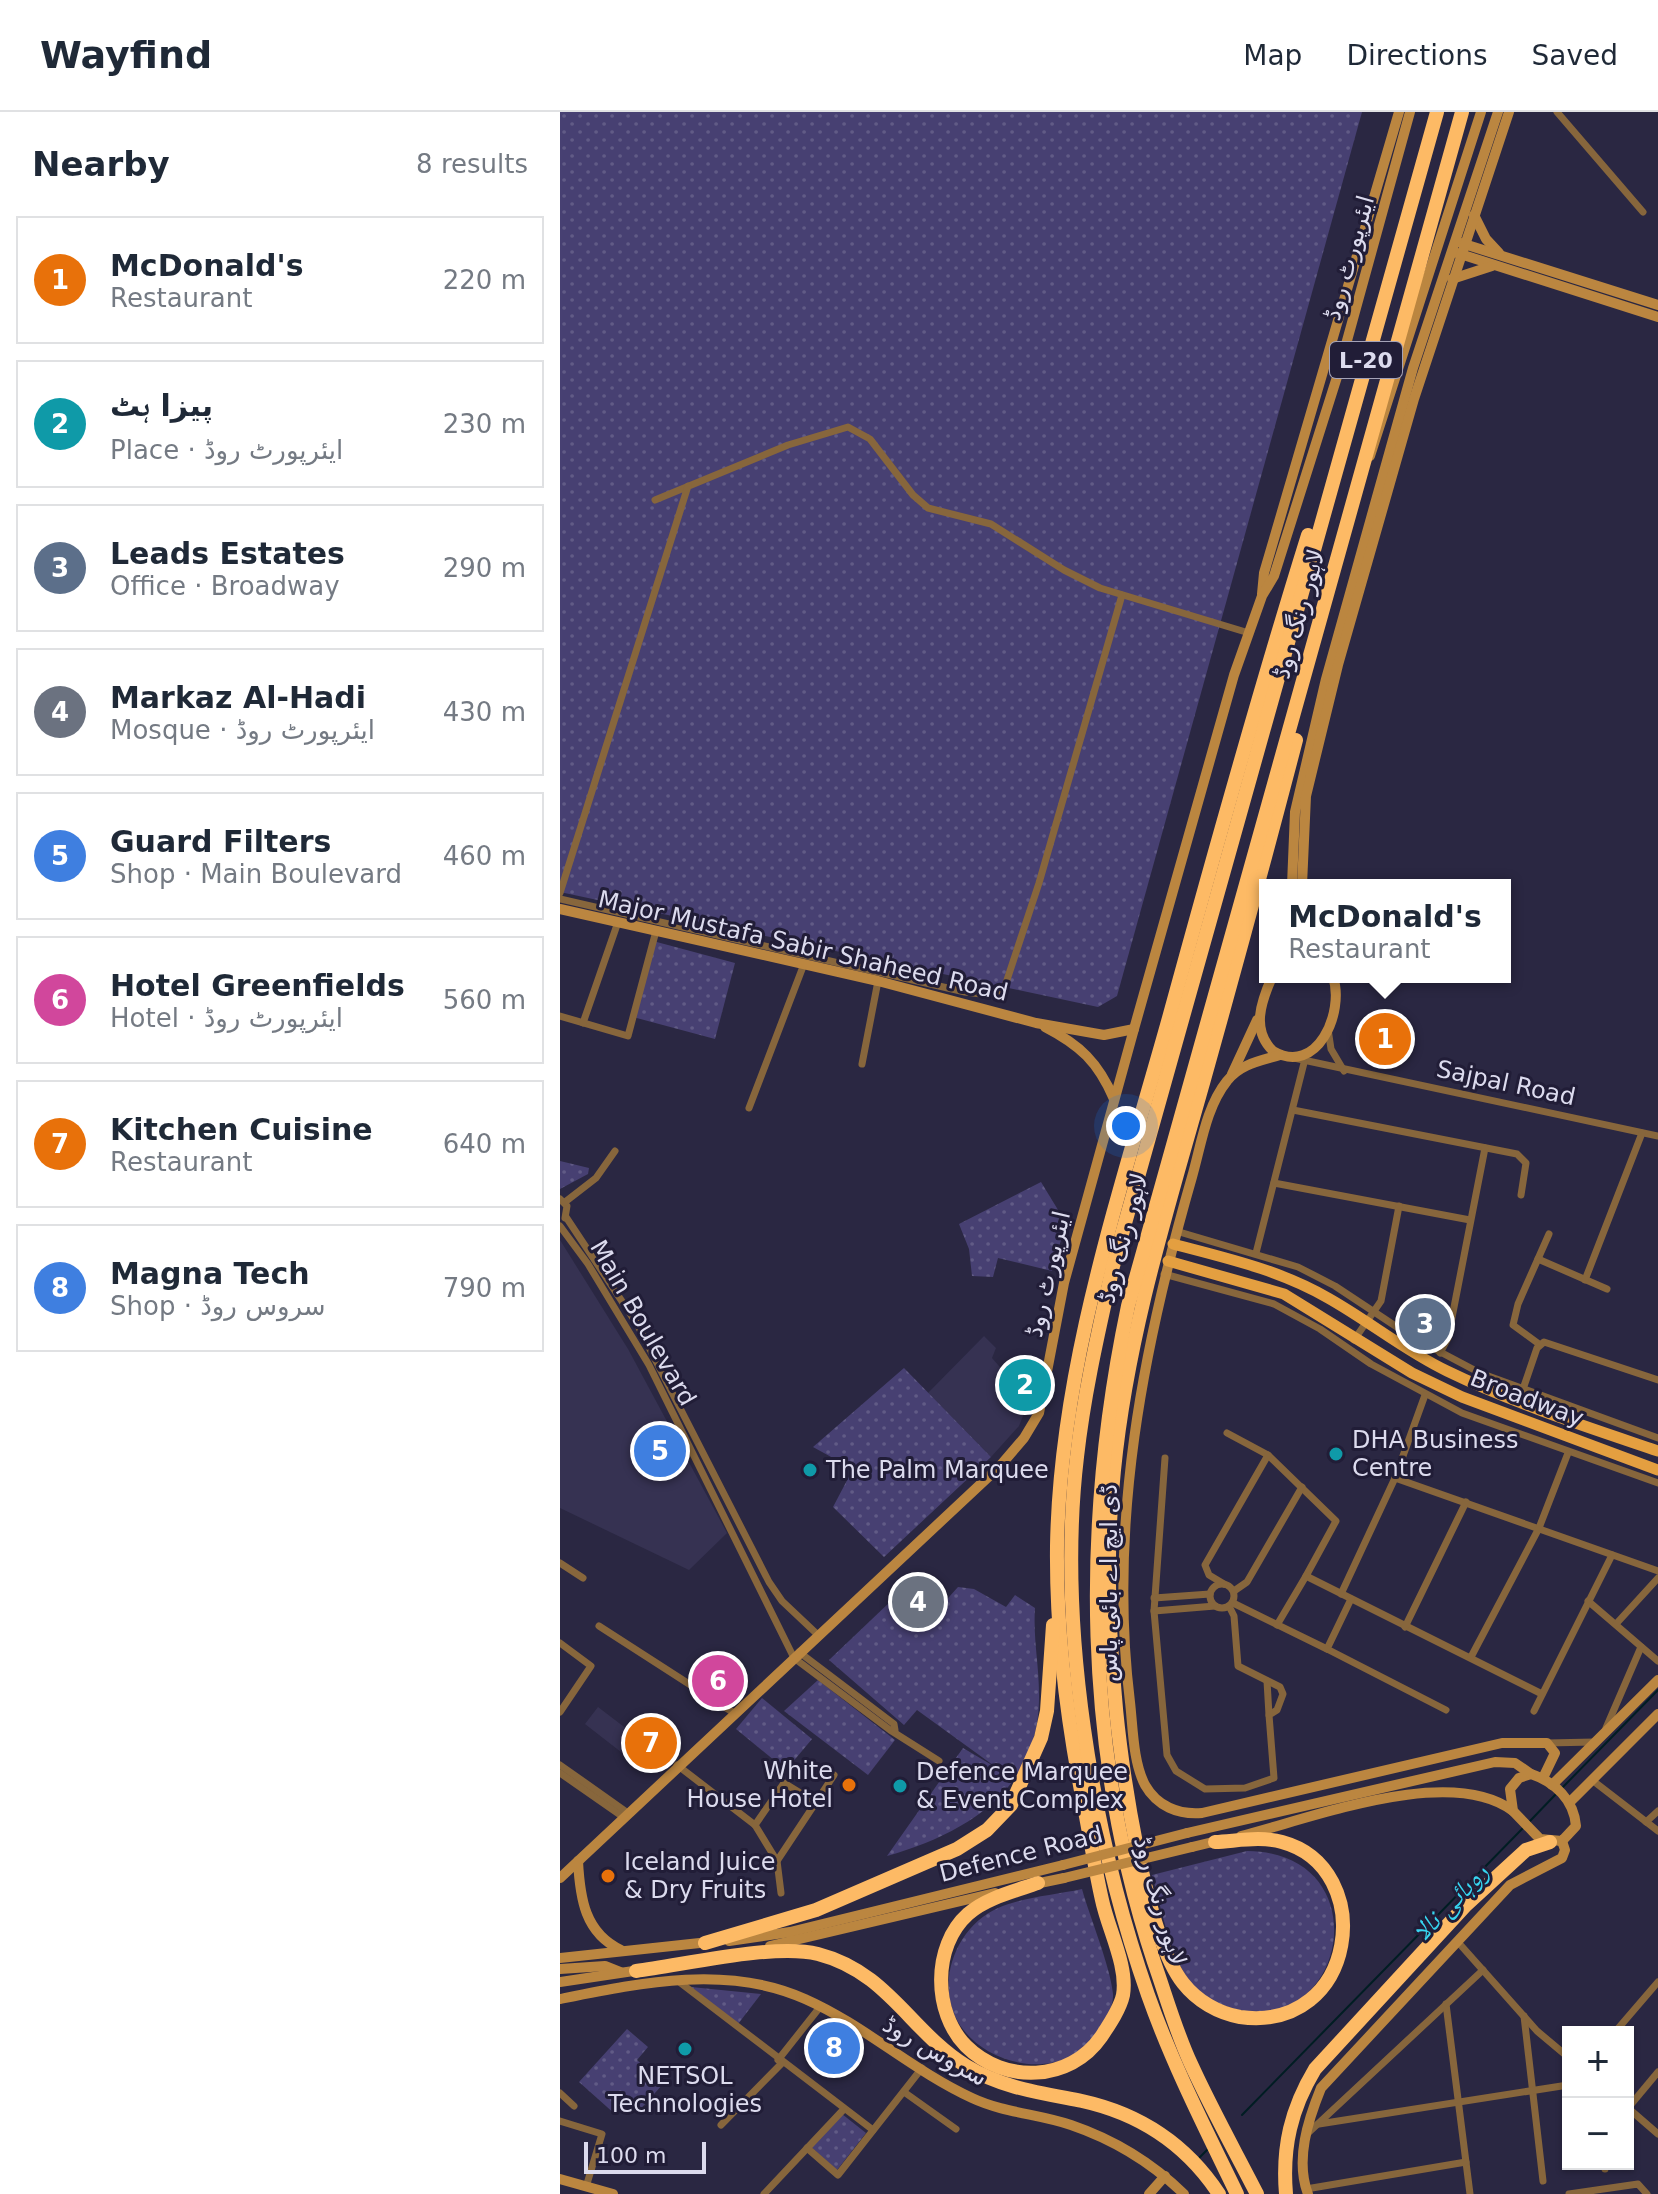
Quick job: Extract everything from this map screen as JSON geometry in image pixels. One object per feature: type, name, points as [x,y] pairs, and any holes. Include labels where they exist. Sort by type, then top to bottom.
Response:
[{"type":"highway","name":"لاہور رنگ روڈ","points":[[1237,2194],[1185,2087],[1148,1996],[1117,1900],[1080,1685],[1073,1505],[1081,1426],[1113,1266],[1437,112]]},
{"type":"highway","name":"لاہور رنگ روڈ","points":[[1257,2194],[1190,2063],[1128,1879],[1097,1677],[1098,1490],[1113,1377],[1128,1306],[1462,112]]},
{"type":"highway","points":[[1038,1883],[967,1914],[953,1933],[941,1974],[942,1998],[961,2041],[979,2057],[1024,2073],[1048,2072],[1072,2065],[1093,2048],[1110,2023],[1123,1995],[1067,1722],[1057,1543],[1068,1431],[1095,1283],[1275,642],[1310,531],[1332,484]]},
{"type":"highway","points":[[1265,879],[1313,674],[1313,650]]},
{"type":"highway","points":[[1215,1842],[1267,1839],[1288,1843],[1325,1870],[1336,1889],[1344,1934],[1338,1958],[1320,1993],[1303,2008],[1256,2019],[1231,2015],[1195,1995],[1170,1961],[1150,1898],[1129,1799],[1110,1649],[1111,1515],[1126,1385],[1163,1223],[1256,921]]},
{"type":"highway","points":[[705,1943],[816,1910],[957,1849],[987,1830],[1011,1805],[1041,1738],[1047,1711],[1058,1575]]},
{"type":"highway","points":[[1286,2194],[1285,2149],[1289,2125],[1301,2092],[1315,2069],[1466,1905],[1526,1850],[1556,1842]]},
{"type":"highway","points":[[629,1972],[778,1953],[800,1952],[832,1959],[860,1970],[883,1987],[962,2063],[988,2079],[1124,2113],[1156,2129],[1198,2164],[1219,2194]]},
{"type":"main road","name":"ایئرپورٹ روڈ","points":[[560,1878],[677,1765],[1000,1466],[1032,1427],[1042,1401],[1064,1283],[1114,1099],[1249,633],[1262,596],[1274,576],[1292,519],[1370,236],[1399,112]]},
{"type":"main road","name":"ایئرپورٹ روڈ","points":[[1370,236],[1410,112]]},
{"type":"main road","points":[[1364,465],[1376,446],[1481,112]]},
{"type":"main road","points":[[1292,879],[1295,812],[1307,750],[1405,395],[1458,247],[1498,112]]},
{"type":"main road","points":[[1302,879],[1303,815],[1325,715],[1414,399],[1452,279],[1458,247],[1474,215],[1509,112]]},
{"type":"main road","points":[[1474,215],[1500,261]]},
{"type":"main road","points":[[1458,247],[1658,317]]},
{"type":"main road","points":[[1452,279],[1500,261],[1658,305]]},
{"type":"main road","name":"Major Mustafa Sabir Shaheed Road","points":[[560,909],[878,981],[1036,1023]]},
{"type":"main road","name":"ڈی ایچ اے بائی پاس","points":[[1270,983],[1260,1016],[1231,1076],[1214,1101],[1164,1274],[1135,1424],[1126,1548],[1127,1681],[1140,1770],[1154,1797],[1180,1812],[1202,1813],[1502,1743],[1547,1743]]},
{"type":"main road","points":[[1260,1016],[1259,1029],[1266,1043],[1280,1055],[1299,1060],[1317,1048],[1328,1028],[1336,990],[1334,983]]},
{"type":"main road","points":[[1036,1023],[1104,1035],[1134,1029]]},
{"type":"main road","points":[[1036,1023],[1084,1050],[1103,1073],[1114,1099]]},
{"type":"main road","points":[[1231,1076],[1248,1065],[1280,1055]]},
{"type":"main road","name":"Broadway","points":[[1173,1244],[1282,1275],[1327,1297],[1432,1363],[1483,1388],[1658,1451]]},
{"type":"main road","name":"Broadway","points":[[1168,1261],[1284,1294],[1412,1373],[1482,1406],[1658,1470]]},
{"type":"main road","points":[[1547,1782],[1658,1680]]},
{"type":"main road","points":[[1570,1802],[1658,1714]]},
{"type":"main road","points":[[1547,1743],[1555,1758],[1547,1782]]},
{"type":"main road","name":"Defence Road","points":[[560,1958],[790,1932],[1187,1833],[1495,1762],[1515,1763],[1531,1774]]},
{"type":"main road","points":[[1307,2192],[1306,2136],[1321,2088],[1510,1885],[1562,1858],[1565,1850],[1556,1842],[1531,1833],[1513,1811],[1510,1789],[1519,1778],[1531,1774],[1547,1782],[1570,1802],[1576,1826],[1556,1842]]},
{"type":"main road","name":"Defence Road","points":[[560,1982],[789,1943],[1424,1790],[1485,1796],[1513,1811]]},
{"type":"main road","points":[[578,1861],[588,1921],[604,1941],[622,1950]]},
{"type":"main road","points":[[560,1969],[605,1966],[629,1972]]},
{"type":"main road","name":"سروس روڈ","points":[[560,1999],[704,1978],[768,1985],[820,2007],[972,2098],[1070,2125],[1121,2146],[1165,2176],[1184,2194]]},
{"type":"main road","points":[[1149,2194],[1165,2176]]},
{"type":"main road","points":[[560,2179],[613,2194]]},
{"type":"street","points":[[1557,112],[1643,212]]},
{"type":"street","points":[[655,500],[788,445],[848,427],[870,439],[913,495],[928,508],[991,524],[1064,570],[1122,595],[1249,633]]},
{"type":"street","points":[[560,893],[688,486]]},
{"type":"street","points":[[560,899],[965,992],[989,995],[1004,989],[1039,883],[1122,595]]},
{"type":"street","points":[[583,1023],[618,922]]},
{"type":"street","points":[[560,1016],[628,1036],[656,931]]},
{"type":"street","points":[[749,1108],[804,964]]},
{"type":"street","points":[[862,1064],[878,981]]},
{"type":"street","points":[[1328,1028],[1331,1049],[1344,1071]]},
{"type":"street","points":[[1256,1253],[1293,1110],[1299,1060]]},
{"type":"street","name":"Sajpal Road","points":[[1299,1060],[1658,1136]]},
{"type":"street","points":[[1293,1110],[1523,1158],[1526,1168],[1521,1195]]},
{"type":"street","points":[[1585,1280],[1642,1133]]},
{"type":"street","points":[[1440,1353],[1448,1338],[1485,1148]]},
{"type":"street","points":[[562,1222],[562,1201],[596,1178],[615,1151]]},
{"type":"street","points":[[1274,1183],[1470,1220]]},
{"type":"street","points":[[1348,1348],[1381,1301],[1399,1206]]},
{"type":"street","name":"Main Boulevard","points":[[562,1222],[637,1324],[769,1582],[782,1601],[818,1635]]},
{"type":"street","name":"Main Boulevard","points":[[562,1222],[649,1365],[796,1655]]},
{"type":"street","points":[[1176,1231],[1256,1253],[1313,1274],[1440,1353],[1523,1389],[1658,1438]]},
{"type":"street","points":[[1549,1234],[1518,1304],[1513,1325],[1539,1344],[1551,1342],[1658,1380]]},
{"type":"street","points":[[1538,1259],[1607,1289]]},
{"type":"street","points":[[1164,1274],[1267,1301],[1300,1317],[1425,1395],[1568,1453],[1658,1483]]},
{"type":"street","points":[[1523,1389],[1539,1344]]},
{"type":"street","points":[[1341,1594],[1395,1478],[1425,1395]]},
{"type":"street","points":[[1227,1433],[1268,1455],[1336,1521],[1277,1625]]},
{"type":"street","points":[[1471,1657],[1539,1528],[1568,1453]]},
{"type":"street","points":[[1234,1591],[1209,1575],[1205,1565],[1268,1455]]},
{"type":"street","points":[[1165,1458],[1154,1611],[1165,1744],[1176,1771],[1196,1786],[1214,1790],[1245,1788],[1272,1780],[1275,1773],[1267,1681]]},
{"type":"street","points":[[1395,1478],[1658,1571]]},
{"type":"street","points":[[1269,1715],[1277,1710],[1283,1694],[1280,1687],[1238,1666],[1231,1604],[1234,1591],[1247,1582],[1302,1487]]},
{"type":"street","points":[[1405,1627],[1466,1502]]},
{"type":"street","points":[[1534,1711],[1612,1555]]},
{"type":"street","points":[[560,1563],[583,1578]]},
{"type":"street","points":[[1306,1576],[1542,1694]]},
{"type":"street","points":[[1616,1624],[1658,1578]]},
{"type":"street","points":[[1215,1606],[1210,1594],[1212,1588],[1224,1584]]},
{"type":"street","points":[[1154,1598],[1210,1594]]},
{"type":"street","points":[[1327,1649],[1351,1599]]},
{"type":"street","points":[[1588,1601],[1658,1661]]},
{"type":"street","points":[[1154,1611],[1231,1604],[1446,1710]]},
{"type":"street","points":[[599,1626],[734,1713]]},
{"type":"street","points":[[560,1643],[591,1666],[560,1712]]},
{"type":"street","points":[[1606,1730],[1641,1647]]},
{"type":"street","points":[[796,1655],[894,1724],[895,1730],[939,1761]]},
{"type":"street","points":[[1547,1743],[1594,1742]]},
{"type":"street","points":[[560,1765],[626,1815]]},
{"type":"street","points":[[677,1765],[755,1825],[777,1861],[781,1893]]},
{"type":"street","points":[[560,1773],[626,1815]]},
{"type":"street","points":[[777,1861],[834,1775]]},
{"type":"street","points":[[1592,1780],[1658,1831]]},
{"type":"street","points":[[755,1825],[784,1783],[815,1802]]},
{"type":"street","points":[[1646,1822],[1658,1811]]},
{"type":"street","points":[[1457,1941],[1524,2016],[1562,2051]]},
{"type":"street","points":[[1306,2136],[1483,1970]]},
{"type":"street","points":[[676,1980],[873,2130]]},
{"type":"street","points":[[1620,2026],[1658,1982]]},
{"type":"street","points":[[1446,2004],[1470,2194]]},
{"type":"street","points":[[721,2125],[780,2061],[820,2007]]},
{"type":"street","points":[[1524,2016],[1543,2181]]},
{"type":"street","points":[[807,2148],[838,2175],[922,2068]]},
{"type":"street","points":[[1634,2101],[1658,2072]]},
{"type":"street","points":[[1319,2124],[1562,2086]]},
{"type":"street","points":[[904,2092],[956,2129]]},
{"type":"street","points":[[560,2093],[574,2106]]},
{"type":"street","points":[[764,2194],[844,2109]]},
{"type":"street","points":[[1634,2113],[1658,2134]]},
{"type":"street","points":[[560,2121],[602,2134],[586,2187]]},
{"type":"street","points":[[1307,2192],[1466,2162]]},
{"type":"street","points":[[1569,2194],[1638,2184],[1647,2194]]},
{"type":"shaded area","points":[[560,112],[1362,112],[1117,996],[1098,1007],[560,892]]},
{"type":"shaded area","points":[[653,941],[735,963],[715,1039],[633,1017]]},
{"type":"shaded area","points":[[560,1161],[589,1168],[588,1174],[560,1189]]},
{"type":"shaded area","points":[[1041,1182],[1066,1223],[1052,1271],[998,1258],[993,1277],[972,1276],[969,1249],[959,1224]]},
{"type":"shaded area","points":[[560,1240],[628,1349],[727,1533],[689,1570],[560,1508]]},
{"type":"shaded area","points":[[984,1336],[996,1348],[992,1358],[1012,1381],[1010,1388],[1022,1400],[1029,1401],[1019,1426],[991,1457],[928,1393]]},
{"type":"shaded area","points":[[904,1368],[991,1457],[884,1557],[833,1507],[853,1469],[813,1447]]},
{"type":"shaded area","points":[[958,1587],[974,1589],[1006,1607],[1015,1595],[1035,1608],[1039,1694],[1036,1727],[1027,1756],[1013,1781],[994,1802],[945,1834],[887,1856],[963,1748],[997,1768],[917,1710],[904,1725],[829,1660],[891,1601],[922,1627]]},
{"type":"shaded area","points":[[818,1680],[895,1740],[868,1775],[784,1711]]},
{"type":"shaded area","points":[[762,1698],[812,1739],[786,1770],[736,1729]]},
{"type":"shaded area","points":[[598,1707],[653,1749],[650,1754],[656,1760],[650,1768],[643,1762],[639,1766],[585,1724]]},
{"type":"shaded area","points":[[1247,1851],[1288,1859],[1316,1879],[1331,1906],[1334,1937],[1326,1967],[1308,1992],[1281,2008],[1238,2010],[1216,2002],[1197,1990],[1177,1960],[1152,1875]]},
{"type":"shaded area","points":[[1082,1889],[1113,1994],[1103,2023],[1078,2052],[1060,2061],[1019,2063],[981,2047],[966,2033],[950,2001],[950,1969],[963,1939],[972,1926],[998,1908]]},
{"type":"shaded area","points":[[691,1987],[761,1994],[738,2024]]},
{"type":"shaded area","points":[[627,2029],[648,2047],[637,2060],[663,2084],[637,2113],[626,2104],[616,2115],[579,2082]]},
{"type":"shaded area","points":[[842,2114],[866,2133],[837,2170],[811,2147]]},
{"type":"waterway","name":"روہائی نالا","points":[[1561,1789],[1658,1690]]},
{"type":"waterway","name":"روہائی نالا","points":[[1530,1821],[1556,1794]]},
{"type":"waterway","name":"روہائی نالا","points":[[1242,2115],[1523,1828]]},
{"type":"waterway","name":"روہائی نالا","points":[[1199,2158],[1208,2149]]},
{"type":"place","name":"McDonald's","points":[[1385,1039]]},
{"type":"place","name":"Leads Estates","points":[[1425,1324]]},
{"type":"place","name":"پیزا ہٹ","points":[[1025,1385]]},
{"type":"place","name":"Guard Filters","points":[[660,1451]]},
{"type":"place","name":"DHA Business Centre","points":[[1336,1454]]},
{"type":"place","name":"The Palm Marquee","points":[[810,1470]]},
{"type":"place","name":"Markaz Al-Hadi","points":[[918,1602]]},
{"type":"place","name":"Hotel Greenfields","points":[[718,1681]]},
{"type":"place","name":"Kitchen Cuisine","points":[[651,1743]]},
{"type":"place","name":"White House Hotel","points":[[849,1785]]},
{"type":"place","name":"Defence Marquee & Event Complex","points":[[900,1786]]},
{"type":"place","name":"Iceland Juice & Dry Fruits","points":[[608,1876]]},
{"type":"place","name":"Magna Tech","points":[[834,2048]]},
{"type":"place","name":"NETSOL Technologies","points":[[685,2049]]}]
